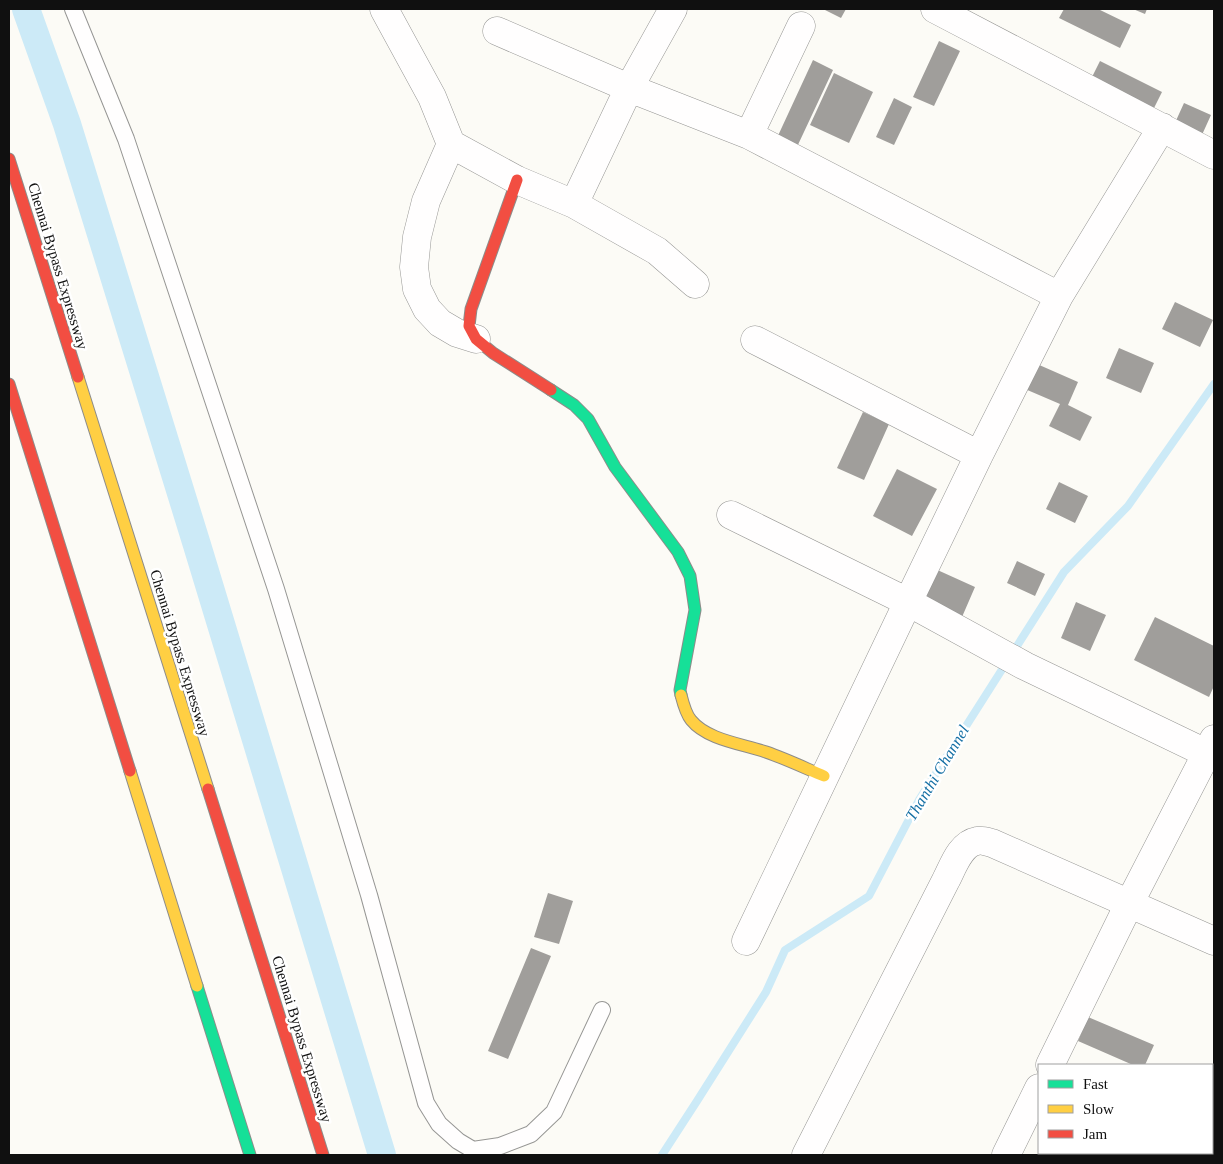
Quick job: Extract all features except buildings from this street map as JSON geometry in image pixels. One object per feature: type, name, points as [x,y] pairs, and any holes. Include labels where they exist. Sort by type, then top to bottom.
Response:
[{"type":"main road","name":"Chennai Bypass Expressway","points":[[9,159],[323,1155]]},
{"type":"main road","points":[[518,180],[471,309],[469,326],[476,339],[493,353],[574,405],[588,419],[615,467],[678,552],[690,576],[694,610],[680,690],[691,720],[718,738],[766,752],[824,776]]},
{"type":"main road","points":[[9,384],[250,1155]]},
{"type":"street","points":[[384,9],[432,97],[451,144],[518,180],[574,204],[657,251],[695,284]]},
{"type":"street","points":[[574,204],[629,88],[673,9]]},
{"type":"street","points":[[935,9],[1162,126],[1214,155]]},
{"type":"street","points":[[749,135],[800,26]]},
{"type":"street","points":[[497,31],[629,88],[749,135],[1059,296]]},
{"type":"street","points":[[746,941],[979,455],[1059,296],[1162,126]]},
{"type":"street","points":[[451,144],[426,201],[417,237],[414,267],[417,288],[427,309],[440,323],[457,333],[476,339]]},
{"type":"street","points":[[755,340],[979,455]]},
{"type":"street","points":[[730,515],[908,602],[1025,666],[1210,746],[1129,904],[1050,1064]]},
{"type":"street","points":[[806,1155],[946,880],[961,852],[969,844],[978,841],[992,843],[1214,941]]},
{"type":"street","points":[[1006,1155],[1038,1090]]},
{"type":"lane","points":[[73,9],[126,139],[276,589],[369,895],[426,1103],[439,1124],[458,1141],[473,1150],[500,1146],[531,1134],[554,1112],[602,1010]]},
{"type":"waterway","points":[[26,9],[67,124],[382,1155]]},
{"type":"waterway","name":"Thanthi Channel","points":[[662,1155],[766,992],[785,950],[869,896],[919,800],[1064,572],[1128,506],[1214,384]]},
{"type":"traffic: fast","points":[[551,390],[574,405],[588,419],[615,467],[678,552],[690,576],[695,610],[680,690],[681,695]]},
{"type":"traffic: fast","points":[[197,986],[250,1155]]},
{"type":"traffic: slow","points":[[78,377],[208,789]]},
{"type":"traffic: slow","points":[[681,695],[689,718],[706,732],[726,741],[757,749],[824,776]]},
{"type":"traffic: slow","points":[[130,771],[197,986]]},
{"type":"traffic: jam","points":[[9,159],[78,377]]},
{"type":"traffic: jam","points":[[517,180],[471,309],[469,326],[476,339],[493,353],[551,390]]},
{"type":"traffic: jam","points":[[9,384],[130,771]]},
{"type":"traffic: jam","points":[[208,789],[323,1155]]}]
